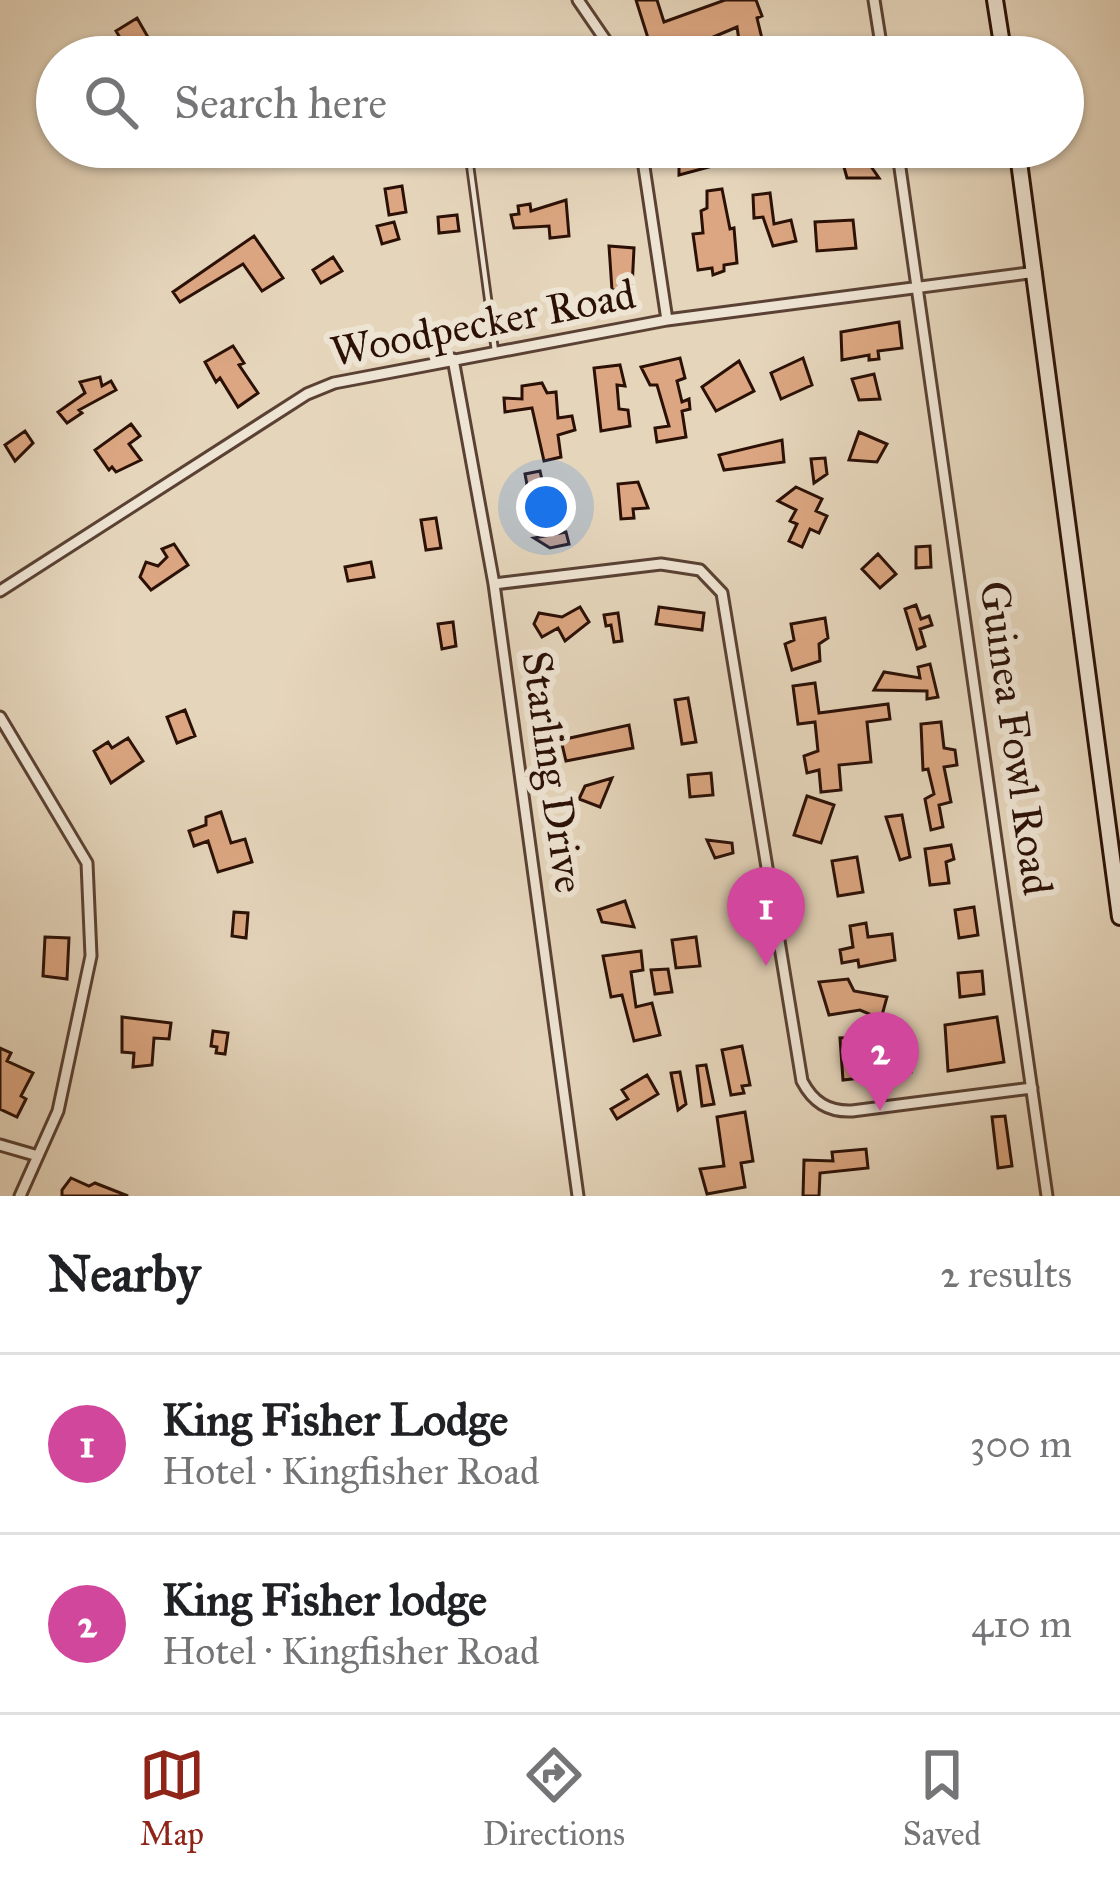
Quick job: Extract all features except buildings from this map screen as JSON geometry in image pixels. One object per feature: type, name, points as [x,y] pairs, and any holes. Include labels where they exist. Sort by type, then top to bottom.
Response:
[{"type":"street","points":[[578,0],[603,36]]},
{"type":"street","points":[[874,0],[880,36]]},
{"type":"street","points":[[995,0],[1001,36]]},
{"type":"street","points":[[644,168],[668,320]]},
{"type":"street","name":"Guinea Fowl Road","points":[[900,168],[1047,1196]]},
{"type":"street","points":[[1020,168],[1116,846],[1120,917]]},
{"type":"street","name":"Woodpecker Road","points":[[0,591],[307,394],[334,383],[668,320],[1036,272]]},
{"type":"street","name":"Starling Drive","points":[[453,359],[494,584],[578,1196]]},
{"type":"street","points":[[494,584],[661,563],[700,570],[722,593],[802,1081],[817,1102],[835,1112],[852,1111],[1032,1088]]},
{"type":"street","points":[[0,717],[87,863],[91,956],[58,1111],[20,1196]]},
{"type":"street","points":[[0,1144],[38,1156]]},
{"type":"lane","points":[[470,168],[495,351]]},
{"type":"place","name":"King Fisher Lodge","points":[[766,966]]},
{"type":"place","name":"King Fisher lodge","points":[[880,1111]]}]
